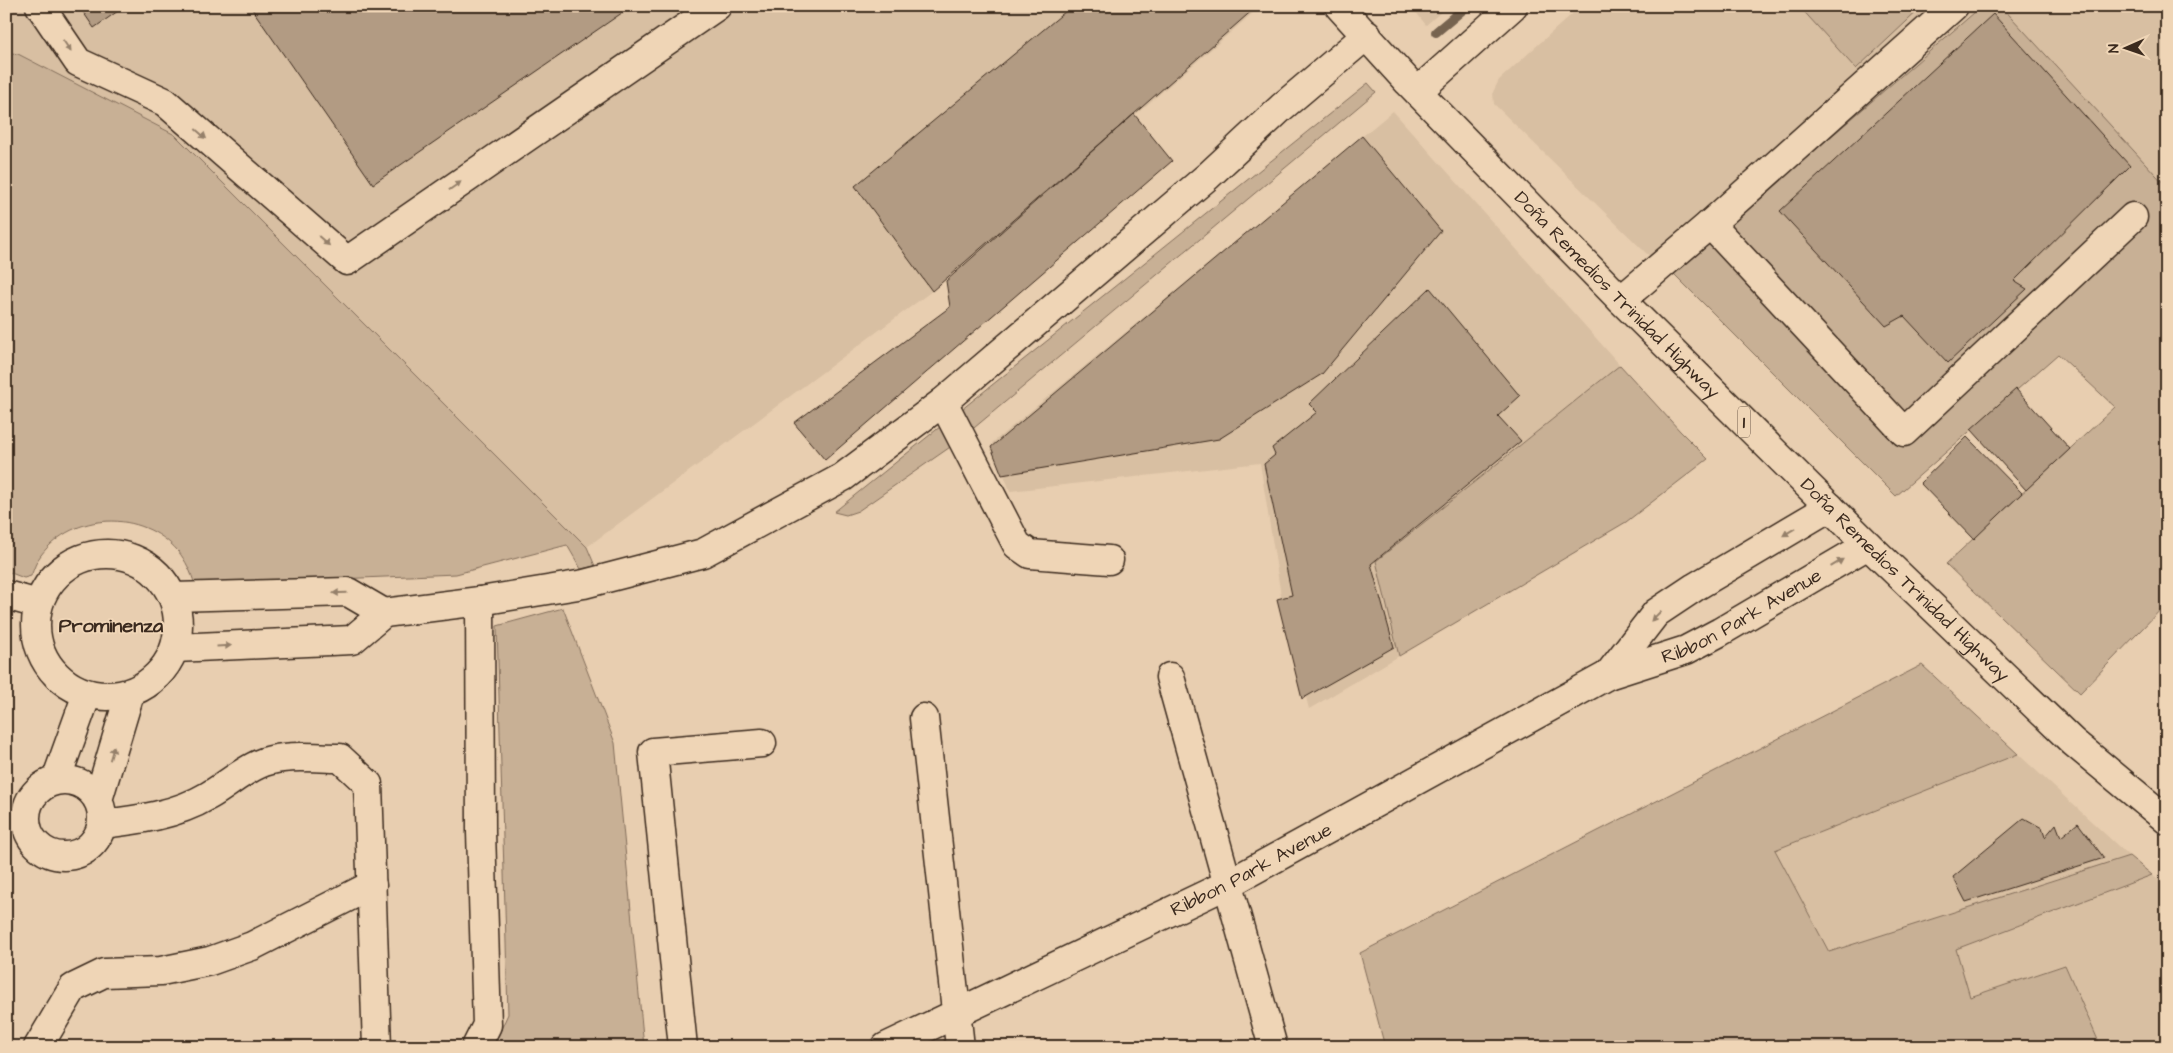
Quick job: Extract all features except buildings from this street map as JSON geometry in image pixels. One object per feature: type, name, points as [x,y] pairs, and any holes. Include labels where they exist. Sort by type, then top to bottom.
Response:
[{"type":"main road","points":[[40,6],[78,62],[165,102],[347,261],[717,6]]},
{"type":"main road","name":"Doña Remedios Trinidad Highway","points":[[1339,6],[1408,82],[1621,300],[1868,545],[2073,742],[2167,820]]},
{"type":"main road","points":[[1418,91],[1513,6]]},
{"type":"main road","points":[[1621,300],[1710,224],[1954,6]]},
{"type":"main road","points":[[175,648],[352,640],[384,612],[480,601],[584,584],[703,553],[843,477],[943,402],[1208,176],[1282,107],[1367,35]]},
{"type":"main road","points":[[1710,224],[1904,432],[2133,217]]},
{"type":"main road","points":[[943,402],[1017,545],[1030,554],[1109,560]]},
{"type":"main road","name":"Ribbon Park Avenue","points":[[1608,675],[1656,613],[1830,507]]},
{"type":"main road","name":"Ribbon Park Avenue","points":[[886,1047],[1228,884],[1608,675],[1686,650],[1868,545]]},
{"type":"main road","points":[[103,552],[132,556],[157,573],[174,597],[179,622],[175,648],[165,668],[150,683],[130,693],[109,697],[87,694],[67,685],[50,669],[40,649],[35,627],[38,604],[52,578],[75,560],[103,552]]},
{"type":"main road","points":[[174,597],[348,592],[384,612]]},
{"type":"main road","points":[[6,596],[38,604]]},
{"type":"main road","points":[[476,1047],[487,1025],[481,832],[480,601]]},
{"type":"main road","points":[[1170,677],[1273,1047]]},
{"type":"main road","points":[[130,693],[100,812],[98,835],[91,845],[81,852],[70,856],[58,856],[42,848],[30,835],[26,823],[26,814],[33,796],[39,788],[56,780],[69,780],[80,783],[91,790],[100,812],[127,821],[176,811],[207,797],[263,762],[287,757],[340,758],[368,784],[377,1047]]},
{"type":"main road","points":[[56,780],[87,694]]},
{"type":"main road","points":[[924,718],[960,1047]]},
{"type":"main road","points":[[683,1047],[653,752],[762,743]]},
{"type":"main road","points":[[6,801],[26,823]]},
{"type":"main road","points":[[38,1047],[74,988],[104,973],[162,971],[210,961],[252,946],[372,885]]},
{"type":"shaded area","points":[[6,6],[1261,6],[932,291],[587,547],[175,135],[18,54],[6,52]]},
{"type":"shaded area","points":[[1411,6],[1448,6],[1426,25]]},
{"type":"shaded area","points":[[1581,6],[2167,6],[2167,255],[1896,496],[1673,273],[1646,253],[1494,104],[1493,92],[1499,80]]},
{"type":"shaded area","points":[[1799,6],[1923,6],[1856,69]]},
{"type":"shaded area","points":[[1982,6],[2001,6],[2167,187],[2167,603],[2080,693],[1946,564],[2115,407],[2058,354],[1896,496],[1673,273]]},
{"type":"shaded area","points":[[6,52],[18,54],[175,135],[587,547],[595,566],[581,569],[567,545],[456,574],[195,585],[181,555],[163,537],[146,528],[127,522],[108,521],[89,524],[71,530],[55,541],[39,557],[31,576],[24,578],[6,571]]},
{"type":"shaded area","points":[[1368,83],[1376,92],[956,443],[858,511],[846,515],[834,512]]},
{"type":"shaded area","points":[[1393,111],[1620,365],[1376,561],[1399,656],[1309,709],[1283,608],[1260,463],[1010,491],[992,443]]},
{"type":"shaded area","points":[[1620,365],[1708,459],[1626,522],[1399,656],[1376,561]]},
{"type":"shaded area","points":[[563,608],[615,743],[644,1047],[493,1047],[508,1014],[497,626]]},
{"type":"shaded area","points":[[1922,665],[2018,754],[1775,850],[1829,952],[2129,856],[2152,875],[1956,949],[1970,997],[2065,965],[2101,1047],[1385,1047],[1360,953]]},
{"type":"shaded area","points":[[2018,754],[2129,856],[1829,952],[1775,850]]},
{"type":"shaded area","points":[[2152,875],[2167,887],[2167,1047],[2101,1047],[2065,965],[1969,997],[1956,949]]},
{"type":"waterway","points":[[1436,32],[1467,6]]},
{"type":"district","name":"Prominenza","points":[[111,626]]}]
